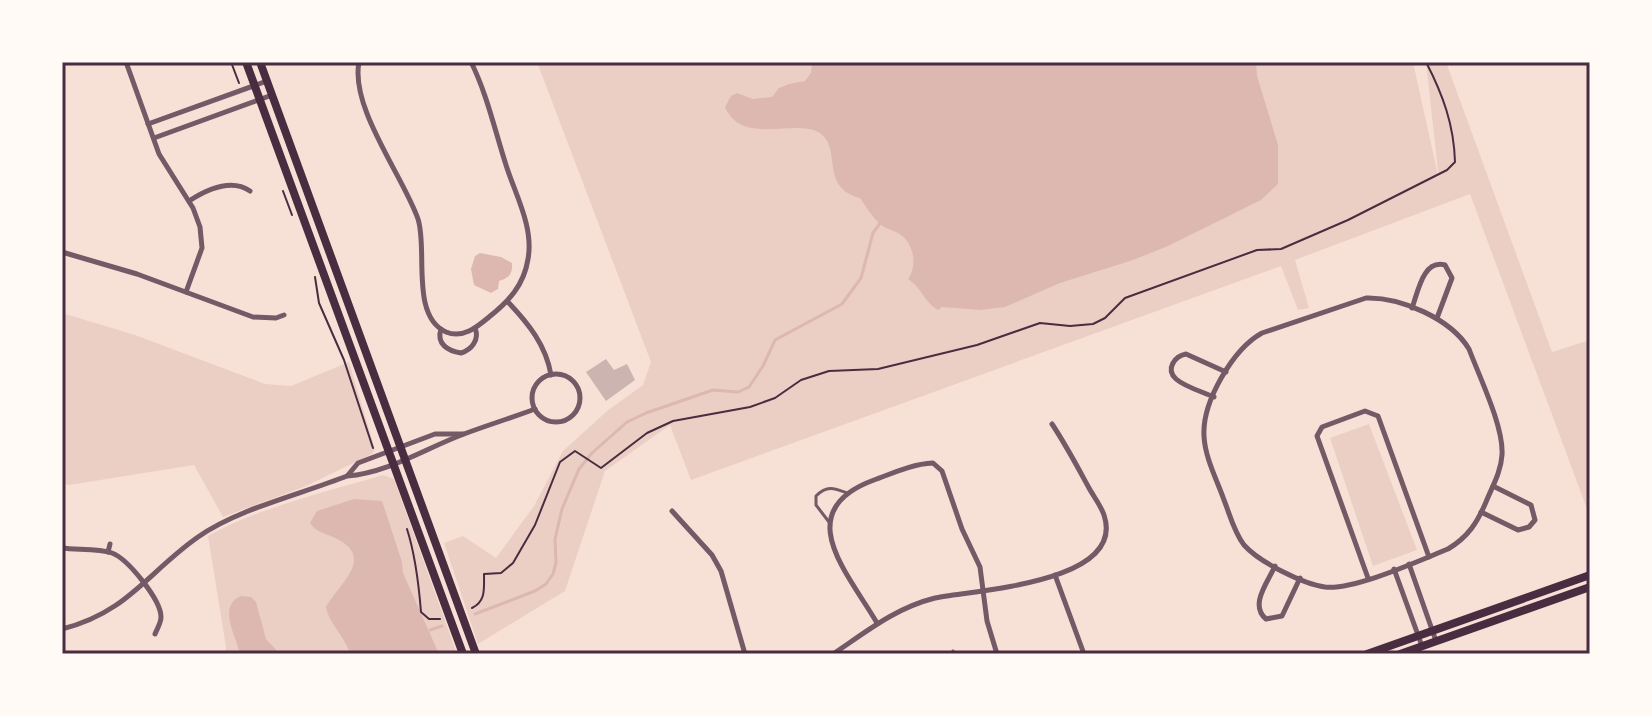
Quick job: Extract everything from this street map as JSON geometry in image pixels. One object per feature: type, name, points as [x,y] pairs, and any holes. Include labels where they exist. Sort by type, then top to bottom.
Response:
[{"type":"main road","points":[[246,62],[463,654]]},
{"type":"main road","points":[[260,62],[476,654]]},
{"type":"main road","points":[[1367,654],[1590,575]]},
{"type":"main road","points":[[1400,654],[1590,587]]},
{"type":"street","points":[[126,62],[159,154],[197,217],[202,241],[199,262],[186,292]]},
{"type":"street","points":[[357,64],[358,87],[382,149],[416,214],[422,242],[424,299],[434,321],[441,329],[454,334],[475,328],[508,302],[524,274],[529,257],[529,238],[471,62]]},
{"type":"street","points":[[148,124],[267,81]]},
{"type":"street","points":[[154,138],[272,95]]},
{"type":"street","points":[[189,201],[214,188],[231,185],[250,191]]},
{"type":"street","points":[[62,252],[253,317],[276,318],[284,315]]},
{"type":"street","points":[[1412,308],[1428,268],[1436,263],[1445,265],[1452,278],[1437,318]]},
{"type":"street","points":[[1383,298],[1412,308],[1437,318],[1455,330],[1469,349],[1500,433],[1502,458],[1493,486],[1469,533],[1460,542],[1429,557],[1337,587],[1311,584],[1260,559],[1241,541],[1210,463],[1204,439],[1204,427],[1214,397],[1243,346],[1262,333],[1356,299],[1383,298]]},
{"type":"street","points":[[508,302],[536,336],[545,352],[551,375]]},
{"type":"street","points":[[441,329],[443,345],[452,352],[461,353],[474,343],[475,328]]},
{"type":"street","points":[[1214,397],[1176,379],[1172,371],[1173,362],[1186,354],[1226,372]]},
{"type":"street","points":[[551,375],[566,377],[577,386],[579,393],[578,407],[569,418],[554,422],[539,415],[533,395],[539,382],[551,375]]},
{"type":"street","points":[[62,629],[105,613],[198,537],[222,523],[347,476],[365,475],[535,409]]},
{"type":"street","points":[[1368,578],[1317,436],[1322,427],[1347,418],[1370,411],[1378,416],[1429,557]]},
{"type":"street","points":[[836,653],[877,623],[913,605],[945,596],[1032,584],[1084,563],[1095,553],[1101,543],[1104,515],[1052,424]]},
{"type":"street","points":[[347,476],[358,463],[435,434],[465,434]]},
{"type":"street","points":[[877,623],[832,545],[828,534],[829,522],[847,493],[857,486],[918,464],[933,463],[942,471],[962,529],[980,567],[987,621],[997,654]]},
{"type":"street","points":[[1481,512],[1518,530],[1529,527],[1535,520],[1531,505],[1493,486]]},
{"type":"street","points":[[672,511],[712,555],[721,571],[745,654]]},
{"type":"street","points":[[108,552],[110,544]]},
{"type":"street","points":[[62,548],[108,552],[123,561],[144,584],[160,609],[161,620],[155,634]]},
{"type":"street","points":[[1409,564],[1436,641]]},
{"type":"street","points":[[1275,566],[1258,603],[1259,613],[1266,619],[1282,616],[1300,578]]},
{"type":"street","points":[[1394,569],[1422,646]]},
{"type":"street","points":[[1055,575],[1084,654]]},
{"type":"lane","points":[[829,522],[816,505],[816,496],[822,489],[831,487],[847,493]]},
{"type":"path","points":[[231,62],[240,84]]},
{"type":"path","points":[[472,608],[483,597],[484,574],[501,573],[513,563],[535,525],[560,462],[575,451],[601,468],[647,433],[673,421],[763,403],[801,380],[829,371],[878,369],[977,345],[1040,323],[1070,326],[1093,324],[1105,318],[1125,298],[1257,250],[1281,249],[1348,220],[1447,170],[1455,162],[1454,134],[1443,96],[1426,62]]},
{"type":"path","points":[[281,183],[292,215]]},
{"type":"path","points":[[311,266],[319,303],[344,360],[357,405],[375,449]]},
{"type":"path","points":[[403,519],[421,595],[421,612],[434,621],[440,619]]},
{"type":"shaded area","points":[[537,62],[1413,62],[1439,180],[1426,62],[1446,62],[1552,352],[1590,340],[1590,517],[1470,194],[1295,260],[1309,308],[1298,310],[1281,266],[691,480],[670,425],[605,471],[565,591],[478,644],[444,543],[463,536],[496,558],[534,506],[563,451],[607,411],[643,385],[651,362]]},
{"type":"shaded area","points":[[812,62],[1256,62],[1257,76],[1278,145],[1278,184],[1261,200],[1133,260],[1060,283],[1005,307],[980,310],[942,307],[938,310],[908,279],[913,268],[913,254],[908,242],[880,224],[860,198],[839,185],[824,137],[806,128],[768,129],[743,125],[725,107],[731,96],[737,93],[753,99],[772,97],[779,88],[805,81],[811,73]]},
{"type":"shaded area","points":[[480,253],[501,257],[512,263],[510,275],[499,281],[498,289],[491,293],[474,285],[471,269],[475,256]]},
{"type":"shaded area","points":[[62,313],[135,335],[265,384],[291,386],[349,362],[375,449],[372,454],[306,486],[223,517],[194,465],[62,484]]},
{"type":"shaded area","points":[[1369,424],[1417,550],[1373,566],[1330,438]]},
{"type":"shaded area","points":[[383,475],[394,479],[457,654],[225,654],[208,536],[271,509]]},
{"type":"shaded area","points":[[354,499],[382,501],[403,573],[439,654],[350,654],[330,619],[326,607],[347,578],[354,560],[345,544],[317,530],[310,523],[317,511]]},
{"type":"shaded area","points":[[241,596],[251,597],[256,602],[266,639],[280,654],[240,654],[229,614],[234,601]]},
{"type":"building","points":[[606,359],[614,370],[627,364],[635,380],[606,401],[586,372]]},
{"type":"waterway","points":[[475,614],[546,584],[556,563],[555,539],[562,509],[579,469],[592,453],[627,422],[646,413],[713,390],[738,392],[749,387],[775,340],[842,304],[861,278],[873,233],[881,222]]},
{"type":"waterway","points":[[430,630],[442,626]]}]
